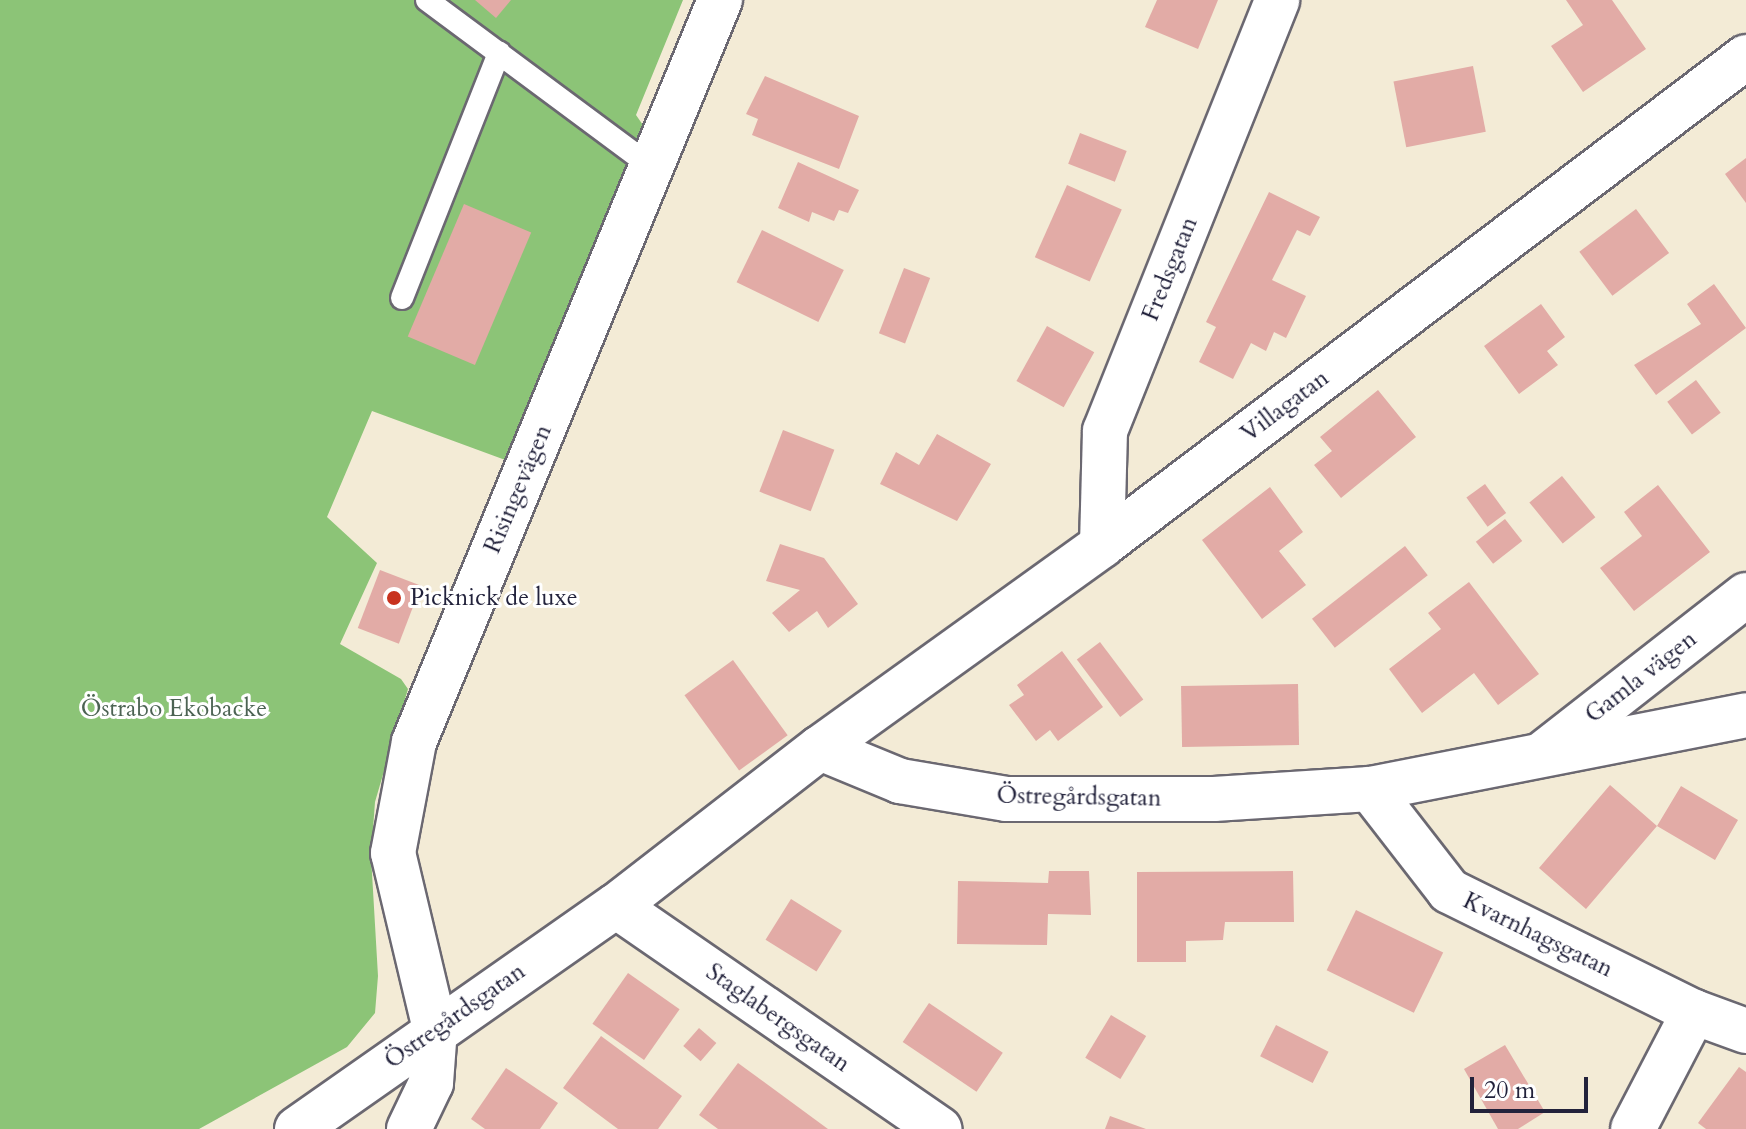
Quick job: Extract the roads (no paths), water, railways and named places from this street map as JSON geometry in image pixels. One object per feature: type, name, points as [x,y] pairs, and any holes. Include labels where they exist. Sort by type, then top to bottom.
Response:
[{"type":"street","name":"Risingevägen","points":[[409,1129],[431,1083],[435,1029],[393,853],[414,742],[720,0]]},
{"type":"street","name":"Fredsgatan","points":[[1102,545],[1105,431],[1277,0]]},
{"type":"street","name":"Villagatan","points":[[820,748],[1102,545],[1746,57]]},
{"type":"street","name":"Gamla vägen","points":[[1537,758],[1746,595]]},
{"type":"street","name":"Östregårdsgatan","points":[[297,1129],[435,1029],[616,906],[820,748],[900,781],[1006,799],[1214,799],[1370,789],[1746,715]]},
{"type":"street","name":"Kvarnhagsgatan","points":[[1370,789],[1449,891],[1694,1012],[1746,1031]]},
{"type":"street","name":"Staglabergsgatan","points":[[616,906],[939,1129]]},
{"type":"street","points":[[1633,1129],[1694,1012]]},
{"type":"lane","points":[[427,0],[652,167]]},
{"type":"lane","points":[[402,298],[499,53]]},
{"type":"place","name":"Picknick de luxe","points":[[394,598]]},
{"type":"park label","name":"Östrabo Ekobacke","points":[[174,709]]}]
